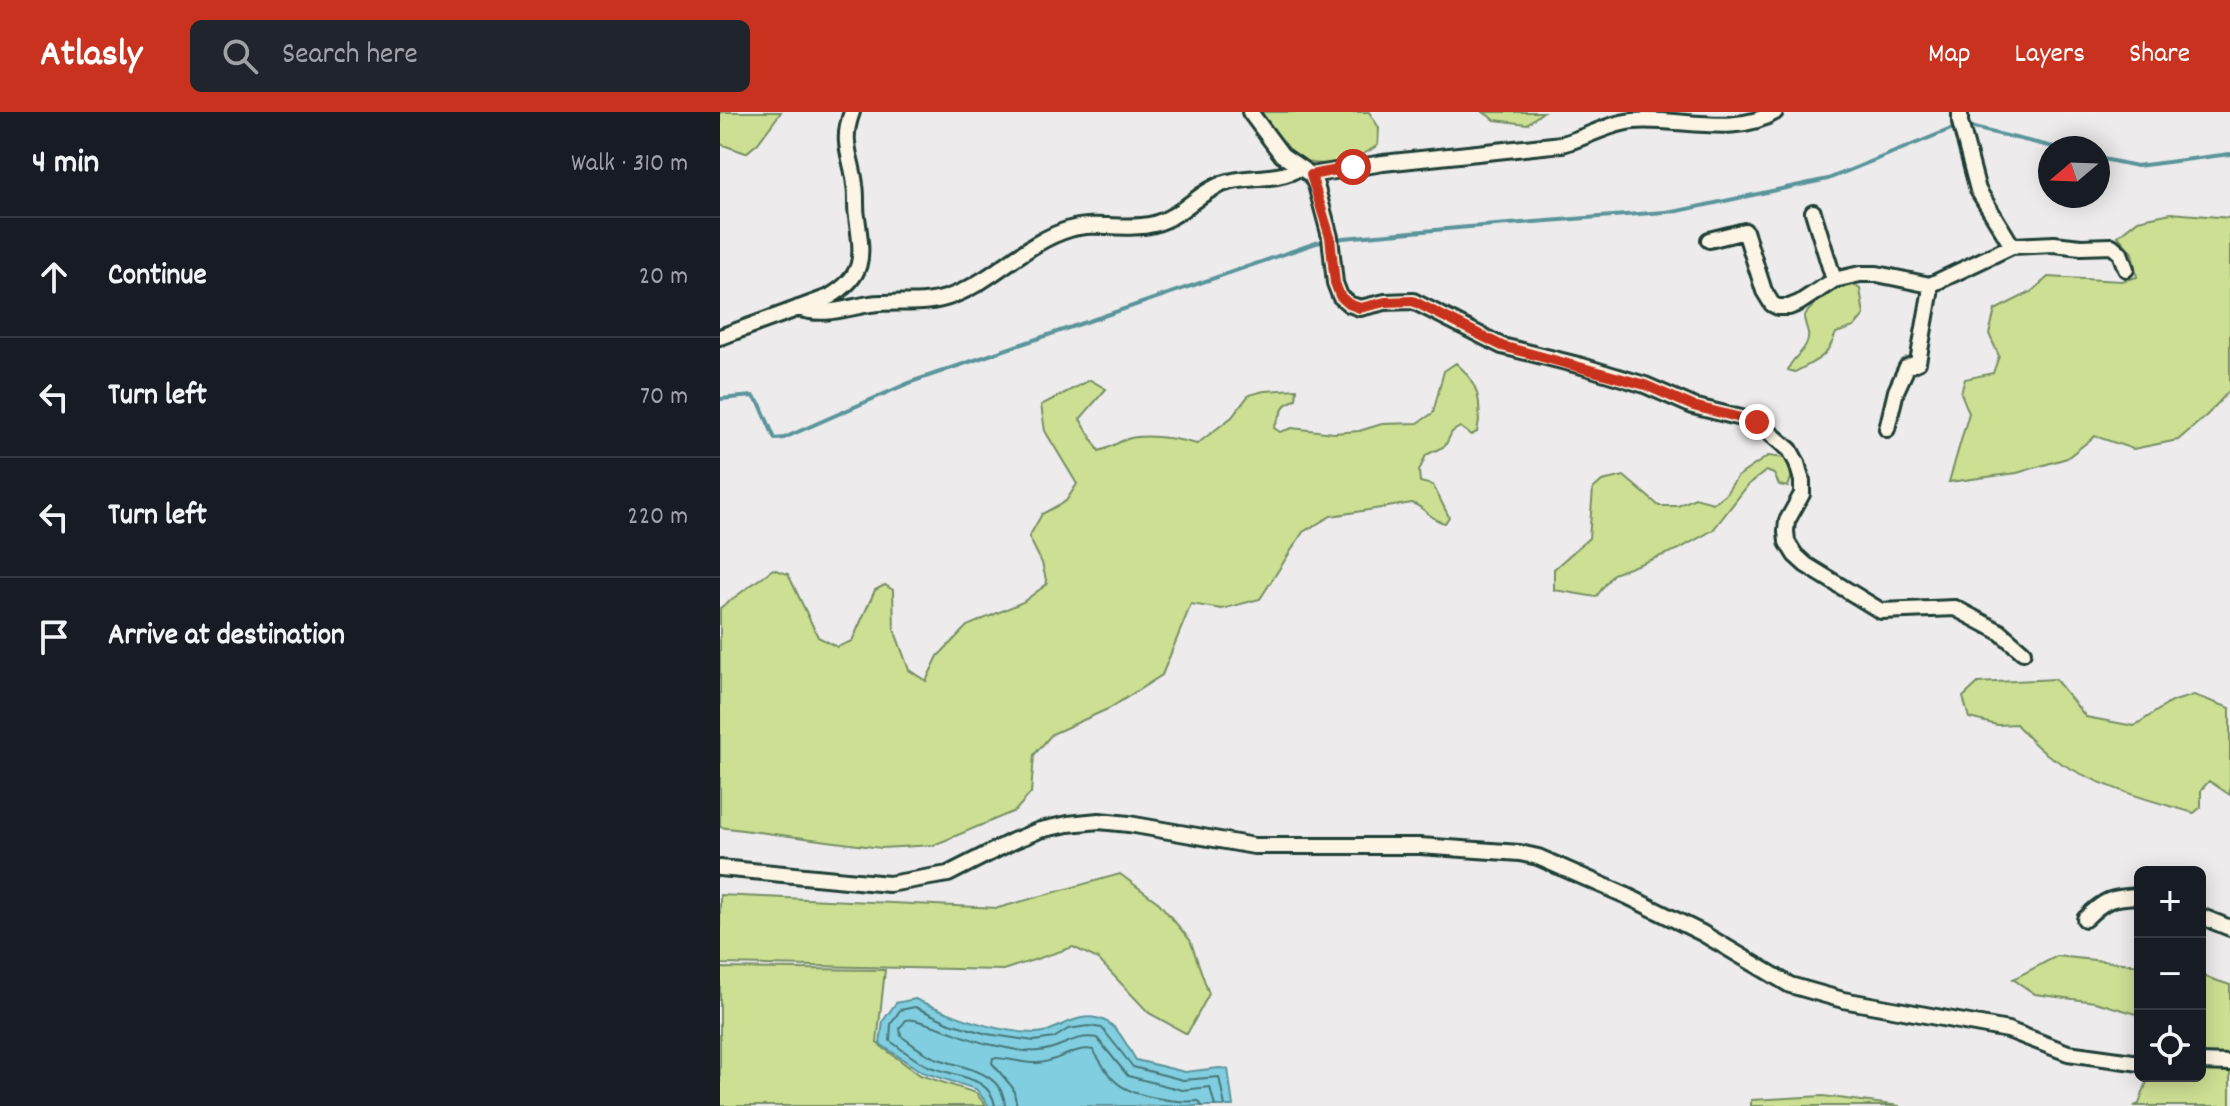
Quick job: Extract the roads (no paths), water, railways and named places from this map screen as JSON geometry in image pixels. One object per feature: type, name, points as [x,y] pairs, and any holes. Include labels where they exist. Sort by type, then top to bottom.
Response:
[{"type":"street","points":[[720,337],[829,297],[845,287],[856,272],[862,256],[855,186],[846,148],[852,112]]},
{"type":"street","points":[[1250,112],[1282,155],[1305,171],[1331,241],[1335,283],[1340,296],[1349,304],[1360,308],[1385,302],[1413,301],[1502,346],[1645,385],[1693,406],[1757,422],[1783,443],[1797,463],[1802,494],[1787,521],[1786,531],[1787,542],[1806,565],[1881,611],[1955,608],[2000,632],[2023,652]]},
{"type":"street","points":[[798,308],[819,313],[878,303],[919,304],[951,296],[1061,233],[1093,226],[1153,224],[1170,218],[1224,183],[1305,171],[1562,144],[1632,121],[1756,122],[1775,112]]},
{"type":"street","points":[[1961,121],[1978,190],[2012,246]]},
{"type":"street","points":[[1813,212],[1834,280]]},
{"type":"street","points":[[1709,240],[1745,231],[1764,291],[1772,304],[1778,307],[1799,303],[1834,280],[1877,274],[1930,285],[2012,246],[2112,246],[2120,253],[2126,269]]},
{"type":"street","points":[[1887,429],[1896,391],[1907,367],[1918,362],[1930,285]]},
{"type":"street","points":[[720,868],[889,884],[948,874],[1040,830],[1099,821],[1254,846],[1420,846],[1520,853],[1538,857],[1627,896],[1702,933],[1790,985],[1843,1000],[2008,1030],[2068,1053],[2134,1062]]},
{"type":"street","points":[[2085,919],[2103,901],[2134,896]]},
{"type":"street","points":[[2206,918],[2230,928]]},
{"type":"street","points":[[2206,1062],[2230,1063]]},
{"type":"water","points":[[915,999],[973,1022],[1019,1032],[1043,1032],[1076,1019],[1105,1021],[1119,1033],[1136,1060],[1185,1072],[1228,1069],[1233,1106],[989,1106],[976,1089],[922,1072],[880,1044],[883,1021],[896,1003]]},
{"type":"waterway","points":[[1965,126],[2038,143]]},
{"type":"waterway","points":[[720,399],[753,396],[760,404],[775,439],[784,438],[911,382],[1316,243],[1343,238],[1678,211],[1828,179],[1956,127]]},
{"type":"waterway","points":[[2110,160],[2137,166],[2230,154]]}]
